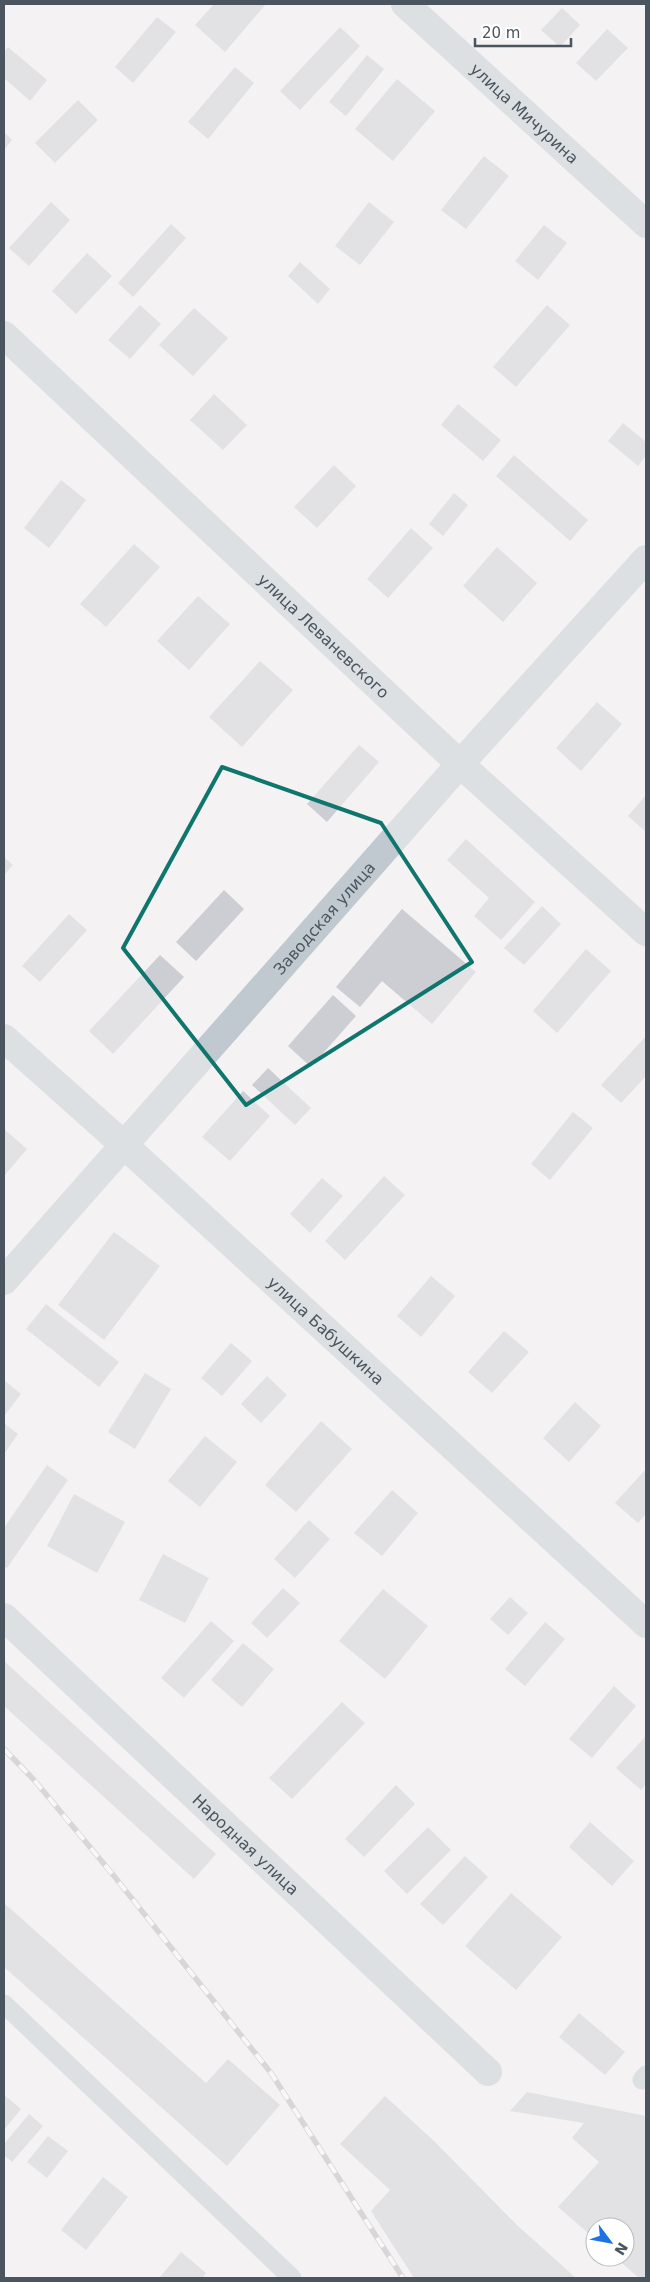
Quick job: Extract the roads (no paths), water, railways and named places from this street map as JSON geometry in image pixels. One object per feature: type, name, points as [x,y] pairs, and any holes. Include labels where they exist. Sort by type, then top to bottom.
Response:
[{"type":"street","name":"улица Мичурина","points":[[405,4],[646,224]]},
{"type":"street","name":"улица Леваневского","points":[[4,335],[460,764],[646,932]]},
{"type":"street","name":"Заводская улица","points":[[4,1281],[460,764],[646,559]]},
{"type":"street","name":"улица Бабушкина","points":[[4,1038],[124,1145],[646,1624]]},
{"type":"street","name":"Народная улица","points":[[4,1618],[488,2072]]},
{"type":"lane","points":[[4,2004],[292,2278]]},
{"type":"railway","points":[[4,1749],[35,1781],[114,1876],[271,2073],[403,2278]]}]
